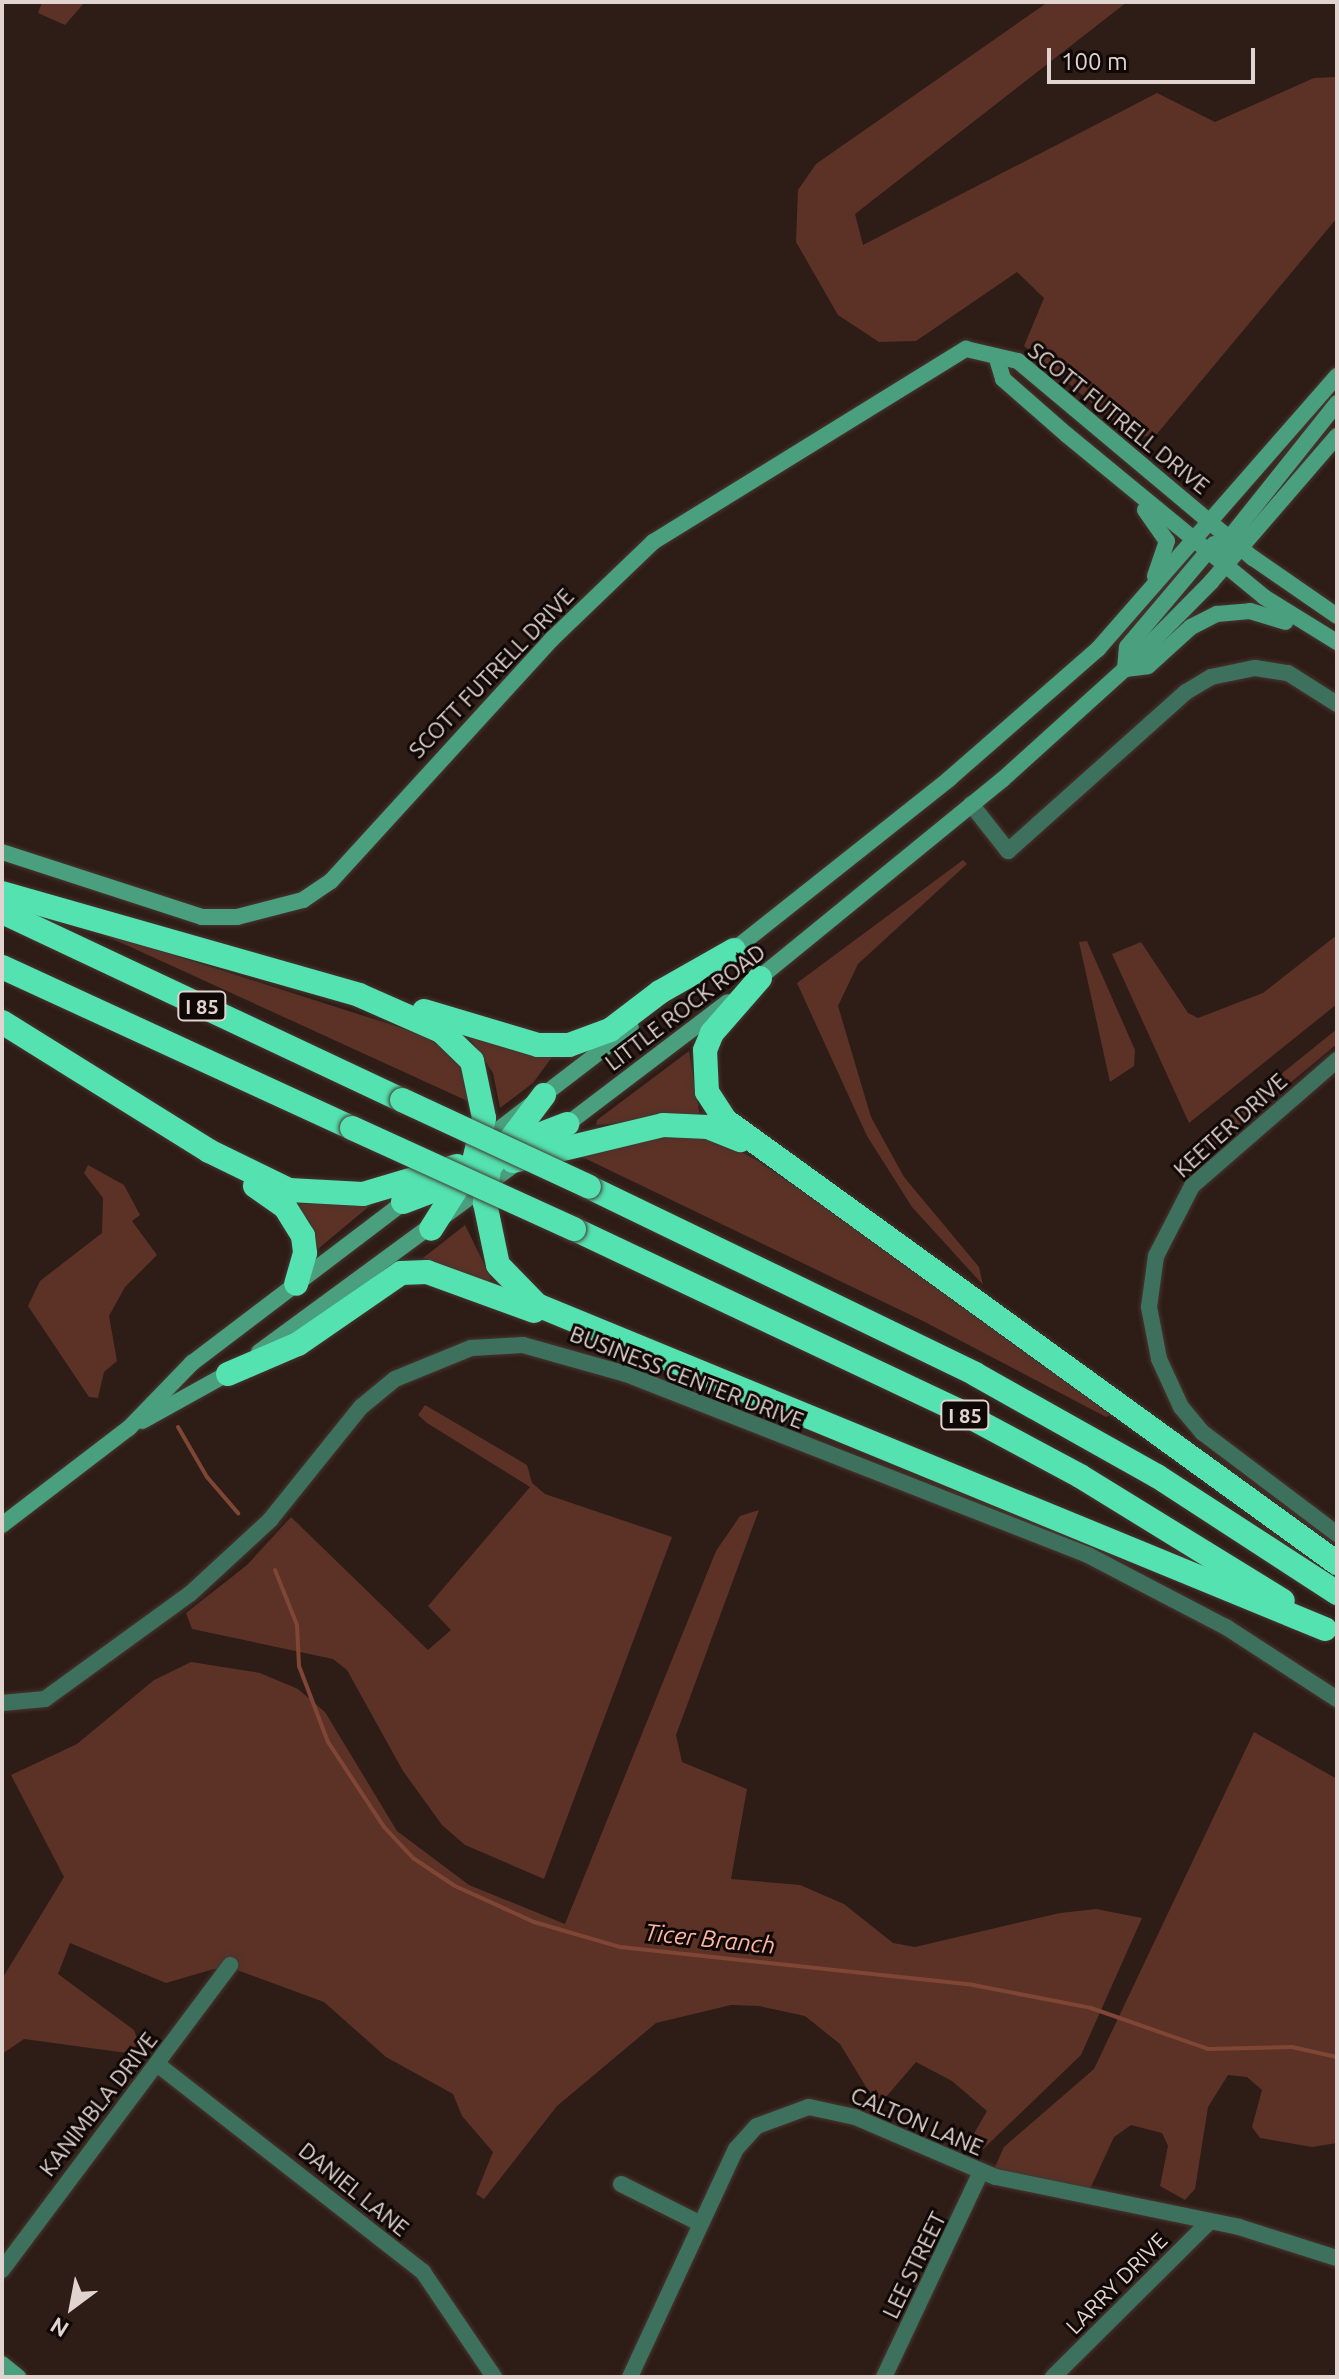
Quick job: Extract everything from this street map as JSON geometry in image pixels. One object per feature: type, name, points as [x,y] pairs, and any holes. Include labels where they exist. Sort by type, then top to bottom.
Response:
[{"type":"highway","points":[[2,893],[538,1045],[569,1045],[610,1030],[734,950]]},
{"type":"highway","name":"I 85","points":[[2,912],[589,1187],[975,1374],[1208,1507],[1337,1593]]},
{"type":"highway","name":"I 85","points":[[2,967],[574,1229],[1053,1461],[1331,1633]]},
{"type":"highway","points":[[760,978],[712,1033],[703,1065],[715,1106],[758,1148],[1337,1563]]},
{"type":"highway","points":[[359,995],[424,1021],[472,1061],[485,1099],[485,1222],[498,1265],[537,1305],[1331,1633]]},
{"type":"highway","points":[[2,1022],[209,1151],[273,1184],[317,1196],[363,1194],[663,1125],[708,1127],[758,1148]]},
{"type":"highway","points":[[431,1229],[544,1095]]},
{"type":"highway","points":[[403,1202],[567,1124]]},
{"type":"highway","points":[[209,1151],[295,1220],[305,1253],[296,1284]]},
{"type":"highway","points":[[228,1374],[298,1344],[401,1273],[427,1272],[573,1322]]},
{"type":"main road","name":"SCOTT FUTRELL DRIVE","points":[[2,852],[202,917],[237,917],[303,900],[331,881],[552,639],[662,535],[951,356],[972,348],[997,359],[1018,361],[1219,544]]},
{"type":"main road","name":"SCOTT FUTRELL DRIVE","points":[[997,359],[1003,379],[1104,465],[1219,544]]},
{"type":"main road","points":[[1219,544],[1337,376]]},
{"type":"main road","points":[[1219,544],[1337,403]]},
{"type":"main road","points":[[1219,544],[1337,436]]},
{"type":"main road","points":[[1104,465],[1166,538],[1166,559],[1148,595]]},
{"type":"main road","points":[[1219,544],[1330,612]]},
{"type":"main road","points":[[1219,544],[1320,633]]},
{"type":"main road","name":"LITTLE ROCK ROAD","points":[[544,1095],[734,950],[995,740],[1148,595],[1219,544]]},
{"type":"main road","name":"LITTLE ROCK ROAD","points":[[567,1124],[760,978],[971,804],[1125,669],[1219,544]]},
{"type":"main road","points":[[1125,669],[1148,666],[1191,627],[1229,611],[1265,613],[1337,642]]},
{"type":"main road","points":[[2,1525],[129,1428],[192,1363],[403,1202]]},
{"type":"main road","points":[[129,1428],[228,1374],[431,1229]]},
{"type":"main road","points":[[2,2364],[18,2377]]},
{"type":"street","points":[[971,804],[1008,851],[1186,692],[1211,677],[1255,668],[1288,673],[1337,704]]},
{"type":"street","name":"KEETER DRIVE","points":[[1337,1060],[1192,1186],[1160,1244],[1149,1307],[1159,1359],[1181,1407],[1203,1433],[1337,1534]]},
{"type":"street","name":"BUSINESS CENTER DRIVE","points":[[2,1703],[45,1699],[191,1593],[270,1520],[361,1407],[395,1379],[471,1348],[523,1345],[626,1374],[1088,1555],[1226,1627],[1337,1699]]},
{"type":"street","name":"KANIMBLA DRIVE","points":[[2,2270],[149,2067],[157,2064],[230,1965]]},
{"type":"street","name":"DANIEL LANE","points":[[157,2064],[423,2272],[494,2377]]},
{"type":"street","name":"CALTON LANE","points":[[630,2377],[699,2223],[743,2140],[769,2119],[809,2107],[855,2117],[981,2172],[1210,2221],[1337,2258]]},
{"type":"street","name":"LEE STREET","points":[[884,2377],[981,2172]]},
{"type":"street","points":[[621,2184],[699,2223]]},
{"type":"street","name":"LARRY DRIVE","points":[[1053,2377],[1210,2221]]},
{"type":"shaded area","points":[[42,2],[85,2],[65,25],[38,13]]},
{"type":"shaded area","points":[[1048,2],[1127,2],[855,214],[863,245],[1157,93],[1215,122],[1314,78],[1337,77],[1337,218],[1156,435],[1133,438],[1024,346],[1044,298],[1017,272],[916,341],[879,342],[838,315],[796,242],[798,190],[816,164]]},
{"type":"shaded area","points":[[963,860],[967,864],[858,964],[838,1006],[871,1117],[904,1177],[979,1267],[983,1285],[912,1207],[867,1136],[797,983]]},
{"type":"shaded area","points":[[89,928],[430,1037],[463,1068],[474,1104]]},
{"type":"shaded area","points":[[1337,935],[1337,1004],[1189,1123],[1112,954],[1141,942],[1188,1013],[1198,1018],[1263,993]]},
{"type":"shaded area","points":[[1087,941],[1135,1050],[1134,1066],[1110,1082],[1079,942]]},
{"type":"shaded area","points":[[1337,1029],[1337,1044],[1207,1152],[1202,1138]]},
{"type":"shaded area","points":[[469,1037],[552,1057],[533,1083],[500,1108],[493,1073]]},
{"type":"shaded area","points":[[689,1051],[700,1117],[596,1125],[597,1120]]},
{"type":"shaded area","points":[[679,1134],[721,1141],[756,1160],[892,1250],[1112,1414],[1106,1417],[921,1320],[576,1154]]},
{"type":"shaded area","points":[[88,1165],[124,1185],[140,1215],[132,1221],[157,1255],[125,1287],[109,1316],[117,1361],[104,1372],[98,1398],[89,1397],[28,1306],[40,1281],[102,1233],[103,1198],[84,1173]]},
{"type":"shaded area","points":[[373,1203],[318,1249],[310,1222],[295,1204]]},
{"type":"shaded area","points":[[465,1225],[491,1278],[488,1283],[423,1258]]},
{"type":"shaded area","points":[[425,1405],[527,1465],[532,1483],[545,1494],[672,1537],[544,1879],[465,1845],[442,1825],[403,1771],[347,1670],[333,1659],[192,1629],[186,1613],[247,1565],[291,1517],[428,1650],[451,1630],[428,1606],[530,1487],[427,1423],[418,1415]]},
{"type":"shaded area","points":[[759,1510],[676,1735],[682,1762],[747,1789],[731,1879],[800,1885],[844,1904],[893,1943],[915,1947],[1060,1913],[1096,1909],[1142,1918],[1081,2055],[978,2154],[969,2152],[968,2144],[987,2111],[952,2081],[916,2062],[886,2097],[874,2100],[840,2044],[805,2016],[759,2006],[731,2005],[656,2023],[557,2106],[484,2199],[476,2194],[493,2152],[462,2116],[453,2094],[386,2057],[324,2002],[237,1970],[214,1969],[166,1983],[70,1943],[58,1974],[134,2030],[139,2044],[127,2053],[24,2039],[2,2054],[2,1979],[64,1877],[11,1775],[77,1744],[154,1680],[191,1662],[260,1673],[298,1689],[325,1712],[397,1831],[469,1885],[565,1924],[716,1551],[740,1516]]},
{"type":"shaded area","points":[[1254,1732],[1337,1779],[1337,2143],[1312,2147],[1260,2138],[1252,2127],[1262,2090],[1247,2077],[1228,2075],[1208,2107],[1195,2189],[1185,2200],[1160,2186],[1168,2146],[1162,2133],[1131,2125],[1114,2137],[1090,2189],[994,2169],[1004,2147],[1094,2069]]},
{"type":"waterway","name":"Ticer Branch","points":[[178,1427],[207,1477],[238,1513]]},
{"type":"waterway","name":"Ticer Branch","points":[[275,1570],[297,1625],[299,1666],[328,1742],[384,1827],[413,1858],[455,1886],[534,1922],[620,1947],[973,1985],[1091,2008],[1208,2049],[1292,2047],[1337,2057]]}]
